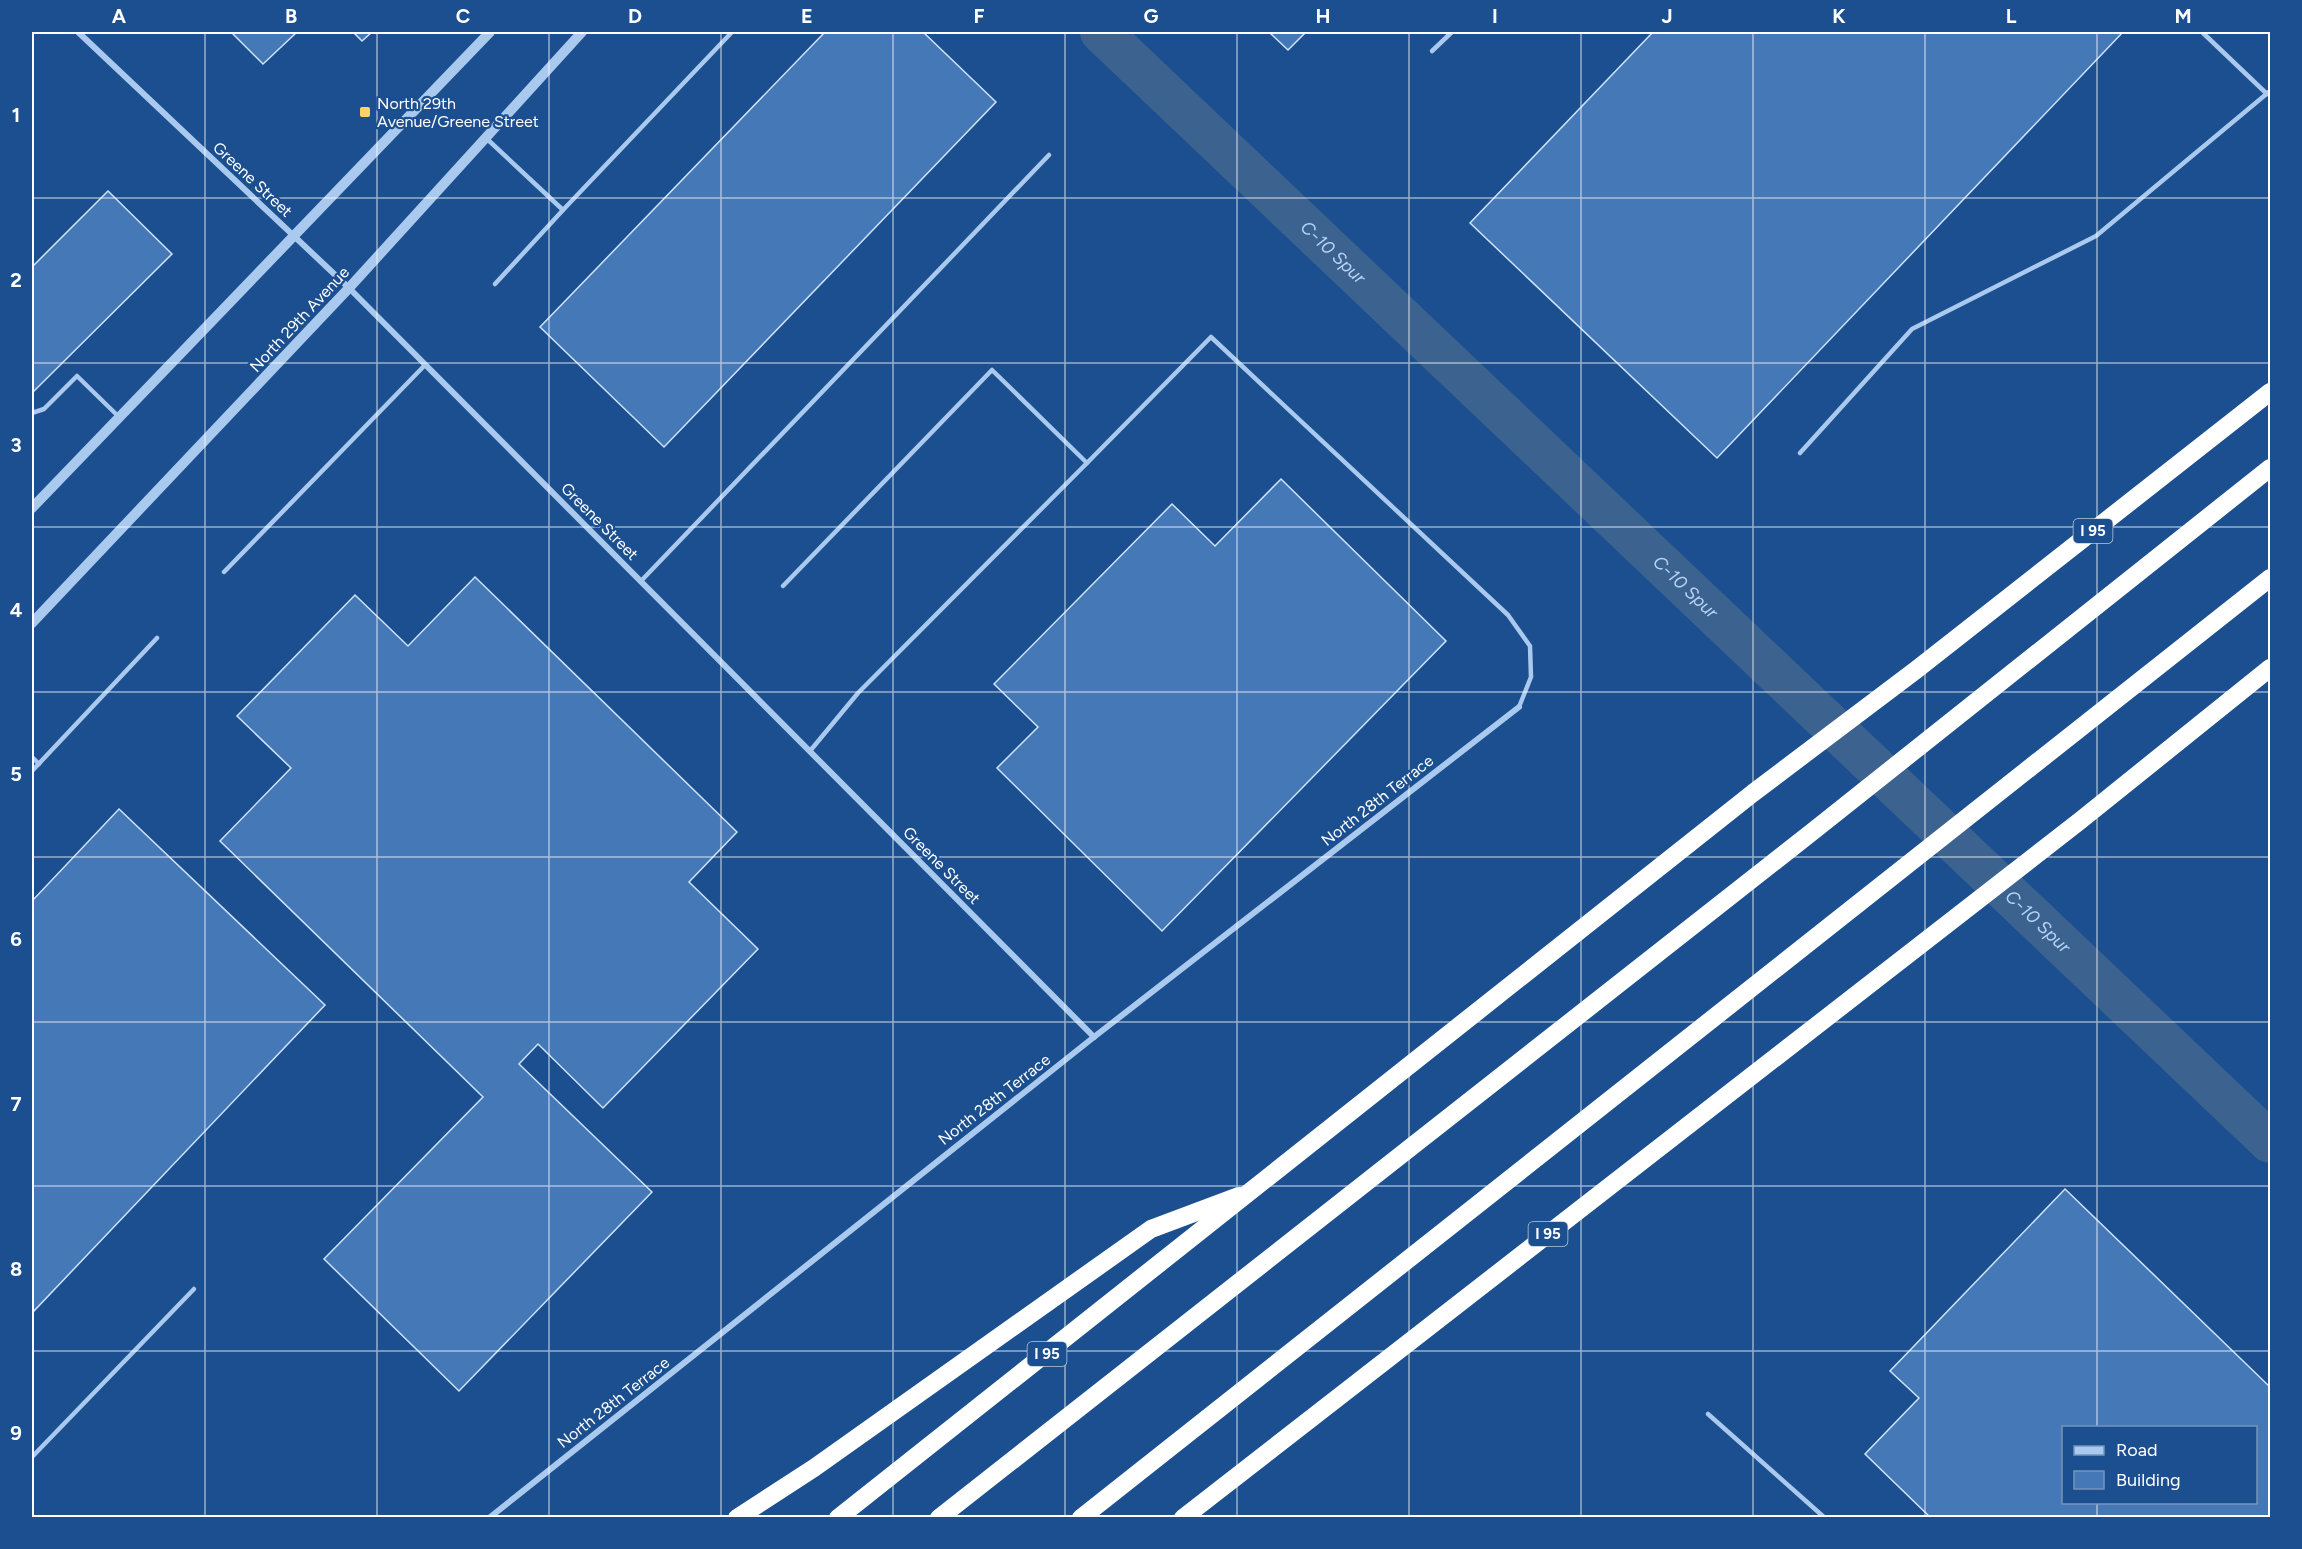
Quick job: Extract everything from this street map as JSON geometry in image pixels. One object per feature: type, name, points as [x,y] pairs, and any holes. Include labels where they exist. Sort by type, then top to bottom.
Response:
[{"type":"highway","name":"I 95","points":[[838,1518],[1255,1190],[1753,793],[1916,670],[2271,392]]},
{"type":"highway","points":[[939,1518],[2271,468]]},
{"type":"highway","points":[[1081,1518],[2271,578]]},
{"type":"highway","name":"I 95","points":[[1183,1518],[1914,951],[2271,668]]},
{"type":"highway","points":[[737,1518],[814,1468],[1151,1229],[1255,1190]]},
{"type":"street","name":"Greene Street","points":[[78,32],[349,288],[1094,1037]]},
{"type":"street","points":[[32,507],[490,32]]},
{"type":"street","name":"North 29th Avenue","points":[[32,623],[349,288],[582,32]]},
{"type":"street","name":"North 28th Terrace","points":[[489,1518],[1094,1037],[1519,707]]},
{"type":"lane","points":[[495,284],[732,32]]},
{"type":"lane","points":[[1432,51],[1452,32]]},
{"type":"lane","points":[[1800,453],[1912,329],[2096,236],[2269,92],[2202,32]]},
{"type":"lane","points":[[486,138],[563,210]]},
{"type":"lane","points":[[641,581],[1049,156]]},
{"type":"lane","points":[[810,752],[858,693],[1211,337],[1508,615],[1530,646],[1531,677],[1519,707]]},
{"type":"lane","points":[[224,572],[425,365]]},
{"type":"lane","points":[[783,586],[992,370],[1088,463]]},
{"type":"lane","points":[[32,413],[44,409],[76,376],[119,417]]},
{"type":"lane","points":[[32,771],[158,638]]},
{"type":"lane","points":[[32,757],[39,764]]},
{"type":"lane","points":[[32,1457],[194,1289]]},
{"type":"lane","points":[[1708,1414],[1826,1518]]},
{"type":"building","points":[[231,32],[297,32],[263,64]]},
{"type":"building","points":[[353,32],[372,32],[362,41]]},
{"type":"building","points":[[825,32],[923,32],[996,102],[664,447],[540,327]]},
{"type":"building","points":[[1269,32],[1306,32],[1288,50]]},
{"type":"building","points":[[1653,32],[2123,32],[1717,458],[1470,223]]},
{"type":"building","points":[[108,191],[172,254],[32,393],[32,267]]},
{"type":"building","points":[[1281,479],[1446,641],[1162,931],[997,768],[1038,727],[994,684],[1172,504],[1215,546]]},
{"type":"building","points":[[475,577],[737,832],[689,882],[758,949],[603,1108],[538,1044],[519,1064],[652,1192],[459,1391],[324,1259],[483,1097],[220,841],[291,768],[237,716],[355,595],[408,646]]},
{"type":"building","points":[[119,809],[325,1005],[32,1313],[32,901]]},
{"type":"building","points":[[2065,1189],[2270,1387],[2270,1518],[1931,1518],[1865,1454],[1919,1398],[1890,1371]]},
{"type":"waterway","name":"C-10 Spur","points":[[1101,32],[2270,1142]]},
{"type":"place","name":"North 29th Avenue/Greene Street","points":[[365,112]]}]
